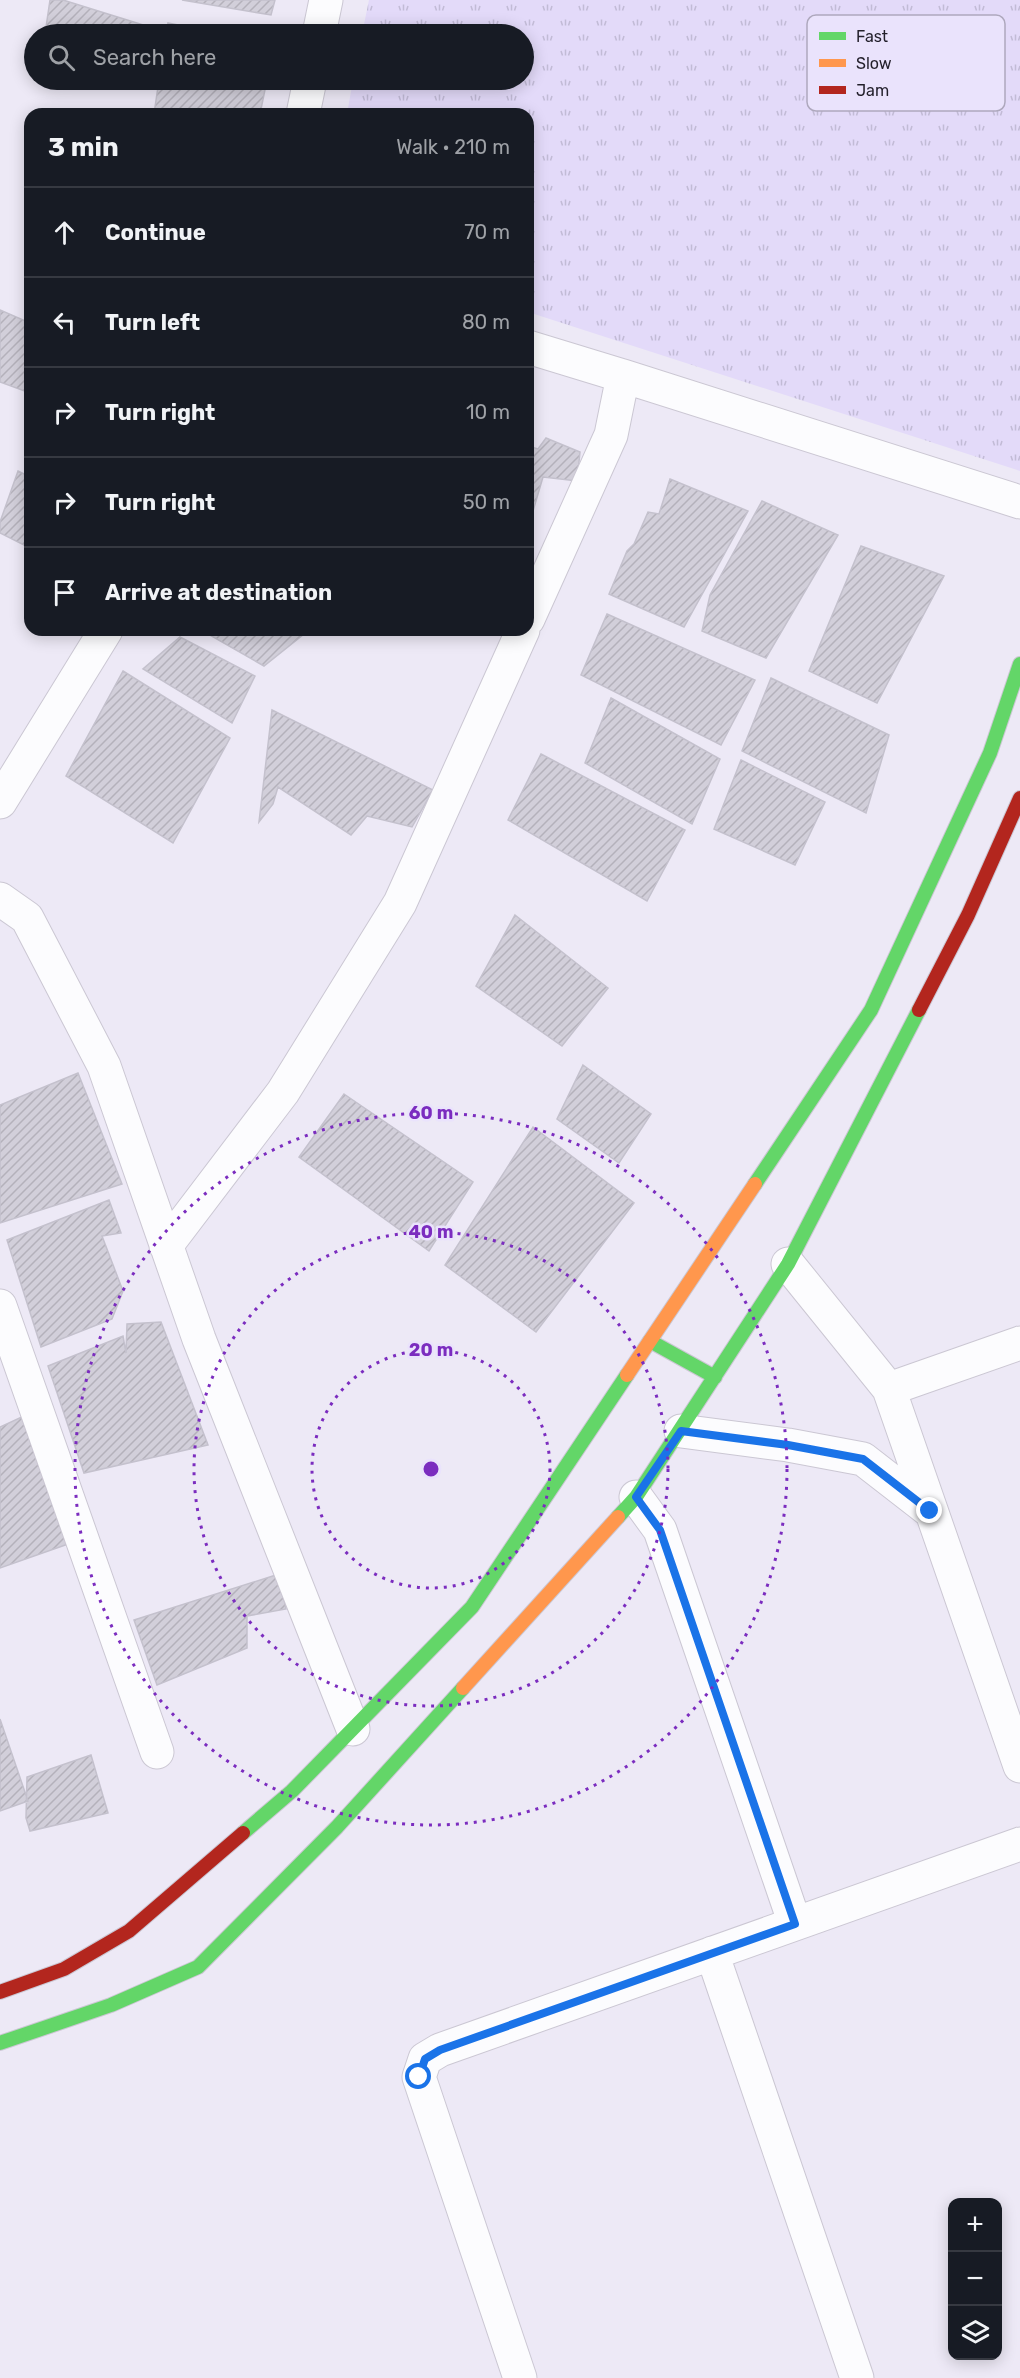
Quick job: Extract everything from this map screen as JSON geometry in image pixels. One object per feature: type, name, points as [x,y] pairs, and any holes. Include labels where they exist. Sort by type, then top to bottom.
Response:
[{"type":"street","points":[[321,24],[326,0]]},
{"type":"street","points":[[304,108],[308,90]]},
{"type":"street","points":[[534,349],[1020,502]]},
{"type":"street","points":[[534,606],[611,435],[623,376]]},
{"type":"street","points":[[0,802],[102,636]]},
{"type":"street","points":[[166,1246],[283,1092],[400,903],[520,636]]},
{"type":"street","points":[[0,1992],[64,1969],[129,1931],[292,1791],[472,1607],[871,1010],[990,753],[1020,664]]},
{"type":"street","points":[[0,2043],[111,2005],[198,1967],[337,1827],[636,1497],[788,1264],[968,915],[1020,798]]},
{"type":"street","points":[[0,899],[27,918],[104,1066],[199,1339],[353,1729]]},
{"type":"street","points":[[788,1264],[889,1389],[1020,1766]]},
{"type":"street","points":[[0,1306],[157,1752]]},
{"type":"street","points":[[650,1341],[715,1377]]},
{"type":"street","points":[[889,1389],[1020,1343]]},
{"type":"street","points":[[681,1431],[788,1445],[863,1459],[930,1511]]},
{"type":"street","points":[[636,1497],[660,1530],[795,1924]]},
{"type":"street","points":[[520,2378],[419,2077],[425,2059],[440,2050],[1020,1844]]},
{"type":"street","points":[[712,1953],[857,2378]]},
{"type":"green space","points":[[369,0],[1020,0],[1020,471],[534,314],[534,108],[348,108],[351,90],[534,90],[534,24],[364,24]]},
{"type":"building","points":[[50,0],[63,0],[140,24],[46,24]]},
{"type":"building","points":[[182,0],[275,0],[271,15]]},
{"type":"building","points":[[158,90],[265,90],[261,108],[155,108]]},
{"type":"building","points":[[0,310],[24,320],[24,391],[0,382]]},
{"type":"building","points":[[546,438],[580,452],[577,481],[543,477],[534,508],[534,448],[538,449]]},
{"type":"building","points":[[18,471],[24,474],[24,545],[0,533],[0,522]]},
{"type":"building","points":[[670,479],[748,511],[684,627],[609,594],[627,551],[634,544],[648,512],[659,514]]},
{"type":"building","points":[[762,501],[838,535],[766,658],[702,631],[710,595]]},
{"type":"building","points":[[861,546],[944,576],[877,703],[809,671]]},
{"type":"building","points":[[607,614],[755,680],[721,745],[581,675]]},
{"type":"building","points":[[212,636],[302,636],[264,666]]},
{"type":"building","points":[[180,637],[255,676],[232,723],[143,669]]},
{"type":"building","points":[[123,671],[230,738],[173,843],[66,776]]},
{"type":"building","points":[[771,678],[889,735],[866,813],[742,751]]},
{"type":"building","points":[[611,698],[720,759],[692,824],[585,763]]},
{"type":"building","points":[[272,710],[433,790],[412,827],[367,816],[351,835],[278,787],[273,804],[259,822]]},
{"type":"building","points":[[541,754],[685,830],[647,901],[508,820]]},
{"type":"building","points":[[741,760],[825,802],[795,865],[714,829]]},
{"type":"building","points":[[515,915],[608,988],[562,1046],[476,986]]},
{"type":"building","points":[[583,1065],[651,1114],[619,1163],[557,1119]]},
{"type":"building","points":[[78,1073],[122,1184],[0,1223],[0,1105]]},
{"type":"building","points":[[344,1094],[473,1182],[429,1251],[299,1157]]},
{"type":"building","points":[[533,1127],[634,1203],[536,1332],[445,1265]]},
{"type":"building","points":[[109,1200],[121,1233],[102,1236],[123,1291],[112,1319],[41,1347],[7,1240]]},
{"type":"building","points":[[161,1322],[208,1445],[84,1473],[48,1366],[123,1336],[126,1353],[127,1324]]},
{"type":"building","points":[[26,1415],[71,1543],[0,1568],[0,1427]]},
{"type":"building","points":[[279,1574],[286,1609],[247,1616],[247,1648],[157,1685],[134,1620]]},
{"type":"building","points":[[0,1719],[28,1801],[0,1811]]},
{"type":"building","points":[[91,1755],[108,1813],[30,1831],[26,1818],[27,1777]]},
{"type":"traffic: fast","points":[[755,1184],[871,1010],[990,753],[1020,664]]},
{"type":"traffic: fast","points":[[618,1517],[636,1497],[788,1264],[919,1010]]},
{"type":"traffic: fast","points":[[650,1341],[715,1377]]},
{"type":"traffic: fast","points":[[243,1833],[292,1791],[472,1607],[627,1375]]},
{"type":"traffic: fast","points":[[0,2043],[111,2005],[198,1967],[337,1827],[463,1688]]},
{"type":"traffic: slow","points":[[627,1375],[755,1184]]},
{"type":"traffic: slow","points":[[463,1688],[618,1517]]},
{"type":"traffic: jam","points":[[919,1010],[968,915],[1020,798]]},
{"type":"traffic: jam","points":[[0,1992],[64,1969],[129,1931],[243,1833]]},
{"type":"route","points":[[419,2077],[425,2059],[440,2050],[795,1924],[660,1530],[636,1497],[681,1431],[788,1445],[863,1459],[930,1511]]}]
